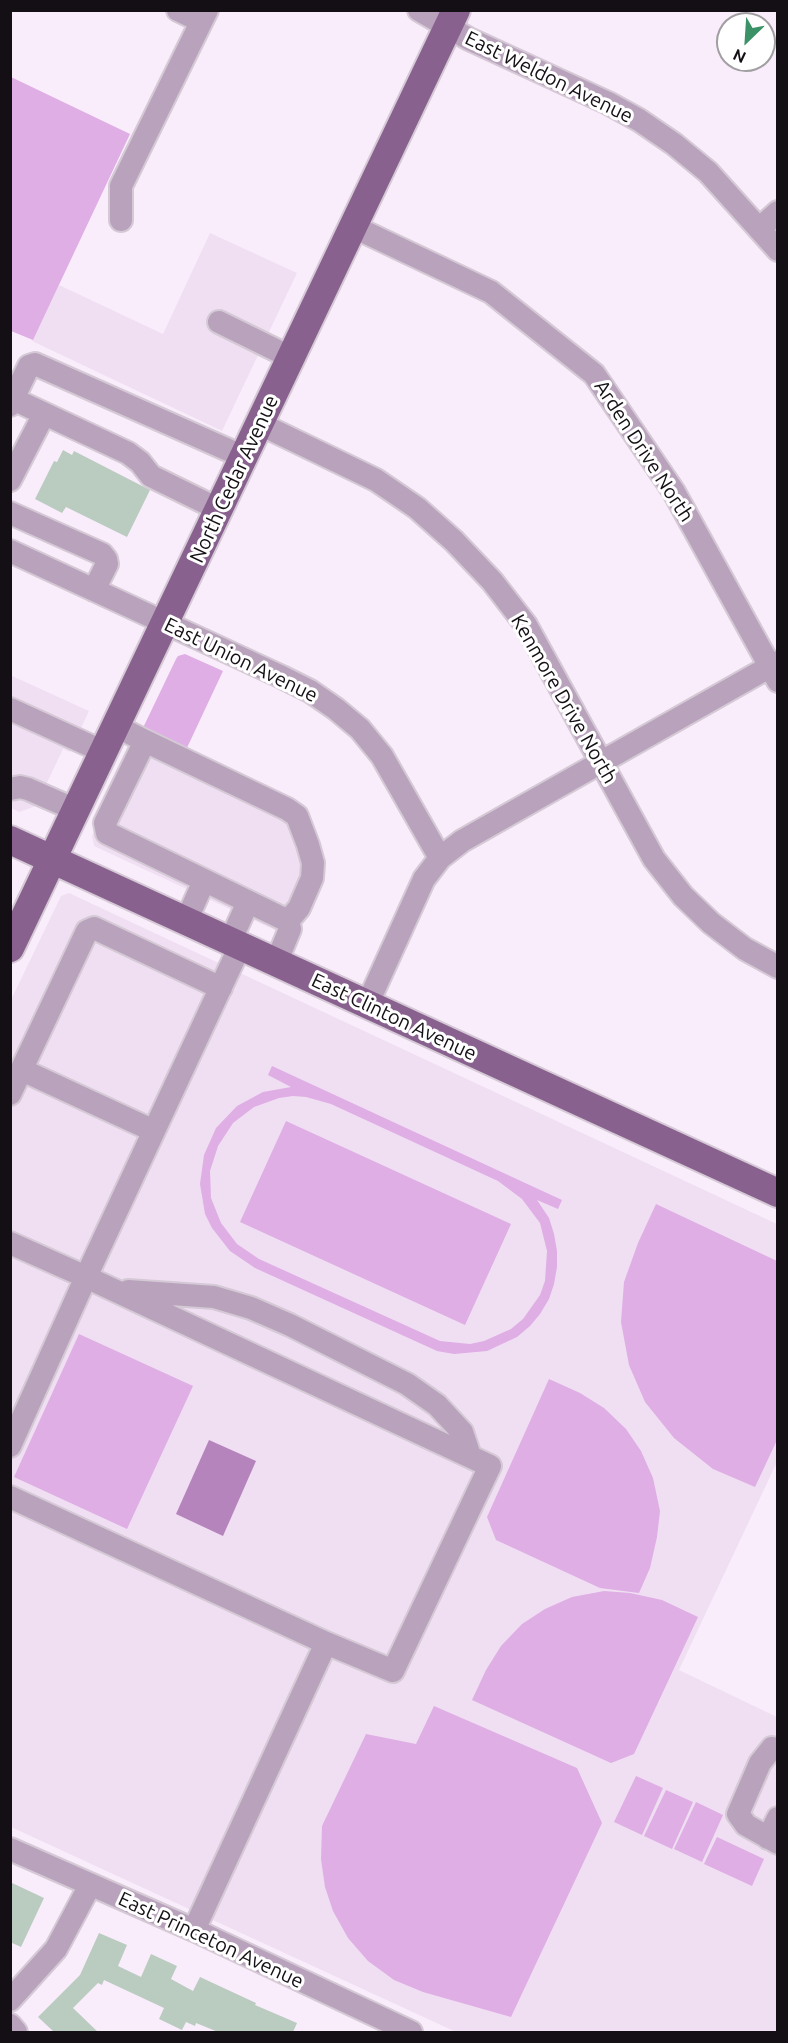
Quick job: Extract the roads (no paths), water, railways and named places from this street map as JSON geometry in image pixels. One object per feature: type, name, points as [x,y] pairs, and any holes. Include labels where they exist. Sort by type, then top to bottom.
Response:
[{"type":"main road","name":"North Cedar Avenue","points":[[10,948],[452,19]]},
{"type":"main road","name":"East Clinton Avenue","points":[[10,840],[777,1193]]},
{"type":"street","points":[[120,220],[121,186],[204,16],[178,10]]},
{"type":"street","name":"East Weldon Avenue","points":[[419,10],[452,19],[469,39],[608,103],[639,120],[674,144],[708,172],[777,250]]},
{"type":"street","points":[[759,229],[777,212]]},
{"type":"street","name":"Arden Drive North","points":[[354,227],[491,292],[594,374],[674,492],[775,670]]},
{"type":"street","points":[[219,322],[292,358]]},
{"type":"street","points":[[220,510],[151,476],[140,462],[128,453],[44,414],[12,402],[29,366],[35,364],[244,457]]},
{"type":"street","points":[[10,480],[44,414]]},
{"type":"street","name":"Kenmore Drive North","points":[[260,424],[376,480],[417,508],[454,541],[492,582],[526,625],[654,859],[683,896],[711,923],[745,949],[777,967]]},
{"type":"street","points":[[10,513],[102,554],[107,564],[94,590]]},
{"type":"street","name":"East Union Avenue","points":[[10,551],[310,691],[352,722],[382,756],[440,858]]},
{"type":"street","points":[[367,1005],[424,879],[440,858],[462,841],[601,763],[775,670]]},
{"type":"street","points":[[10,709],[104,752]]},
{"type":"street","points":[[116,726],[287,809],[297,816],[313,863],[312,878],[299,908],[288,921]]},
{"type":"street","points":[[146,741],[105,823],[107,833],[288,921]]},
{"type":"street","points":[[10,789],[20,787],[28,789],[76,810]]},
{"type":"street","points":[[186,921],[204,880]]},
{"type":"street","points":[[10,1446],[220,988],[248,902]]},
{"type":"street","points":[[276,963],[290,929],[288,921]]},
{"type":"street","points":[[10,1094],[87,931],[94,928],[220,988]]},
{"type":"street","points":[[22,1070],[154,1131]]},
{"type":"street","points":[[10,1243],[490,1466],[393,1671],[326,1643],[10,1497]]},
{"type":"street","points":[[114,1290],[214,1297],[251,1308],[290,1326],[407,1384],[437,1405],[462,1432],[470,1456]]},
{"type":"street","points":[[194,1930],[326,1643]]},
{"type":"street","points":[[774,1833],[746,1825],[738,1814],[759,1763],[775,1748]]},
{"type":"street","name":"East Princeton Avenue","points":[[10,1849],[194,1930],[411,2032]]},
{"type":"street","points":[[10,2000],[56,1948],[90,1885]]},
{"type":"street","points":[[10,2025],[16,2032]]}]
